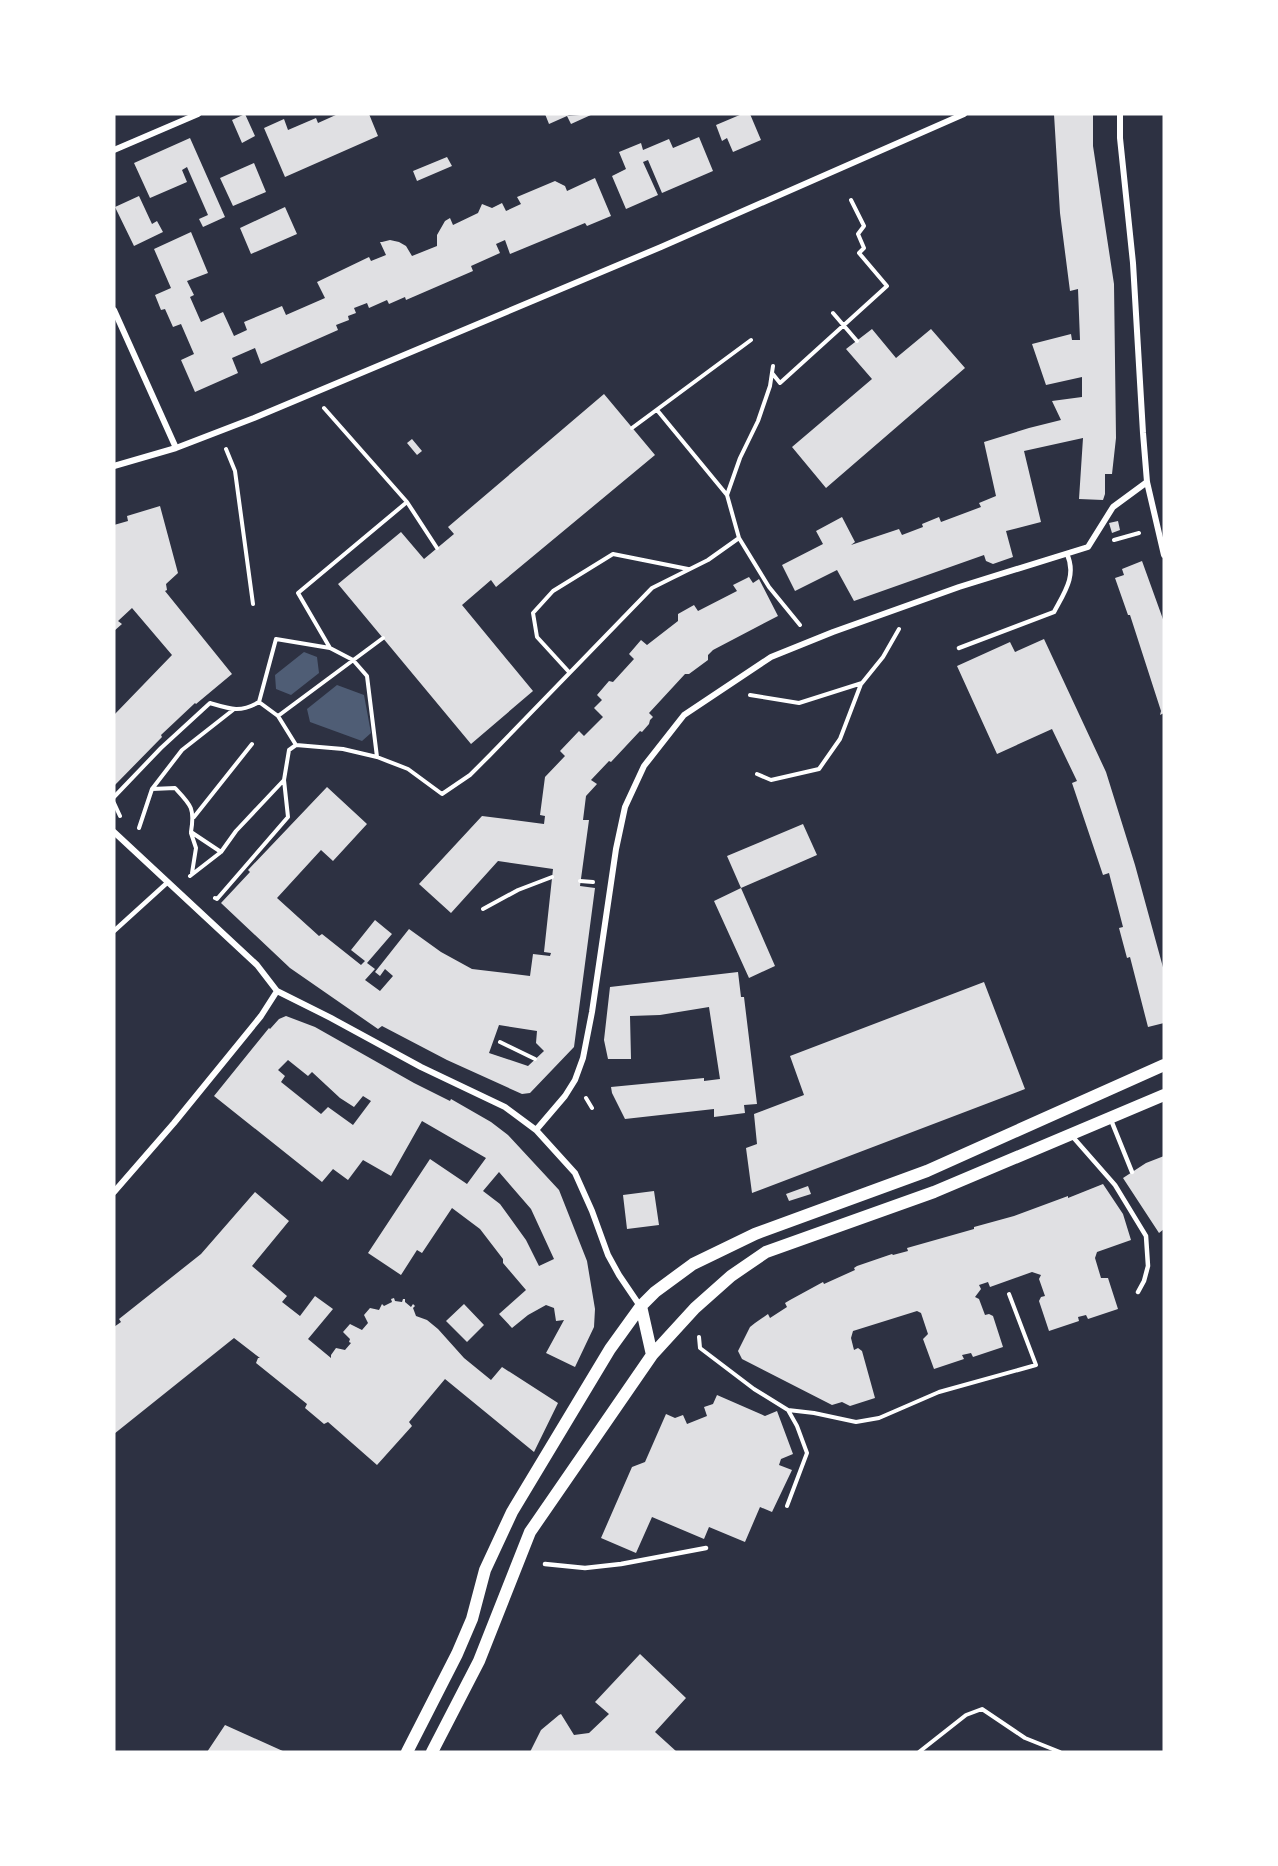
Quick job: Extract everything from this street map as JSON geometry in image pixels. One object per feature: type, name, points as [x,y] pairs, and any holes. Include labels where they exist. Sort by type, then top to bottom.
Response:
[{"type":"main road","points":[[407,1752],[457,1654],[472,1619],[485,1570],[512,1512],[610,1349],[654,1292],[693,1264],[755,1234],[927,1171],[1164,1065]]},
{"type":"main road","points":[[432,1752],[479,1662],[530,1532],[652,1355],[696,1308],[731,1276],[766,1252],[934,1192],[1164,1095]]},
{"type":"main road","points":[[641,1306],[652,1355]]},
{"type":"street","points":[[114,150],[198,114]]},
{"type":"street","points":[[114,466],[176,448],[312,394],[661,247],[964,114]]},
{"type":"street","points":[[1120,114],[1120,138],[1133,262],[1143,433],[1148,482],[1164,555]]},
{"type":"street","points":[[114,310],[176,448]]},
{"type":"street","points":[[536,1130],[565,1096],[575,1080],[583,1058],[616,849],[626,807],[644,766],[684,715],[771,657],[959,587],[1088,547],[1113,507],[1148,482]]},
{"type":"street","points":[[114,832],[257,965],[277,992],[331,1018],[421,1067],[505,1107],[536,1130],[575,1173],[608,1255],[641,1306]]},
{"type":"street","points":[[114,1192],[174,1123],[261,1016],[277,992]]},
{"type":"lane","points":[[959,648],[1054,612],[1070,581],[1072,564],[1067,554]]},
{"type":"lane","points":[[114,931],[168,882]]},
{"type":"lane","points":[[1110,1117],[1132,1172]]},
{"type":"lane","points":[[1071,1134],[1115,1185],[1146,1236],[1148,1266],[1138,1292]]},
{"type":"lane","points":[[545,1564],[585,1568],[621,1564],[706,1548]]},
{"type":"path","points":[[772,373],[780,382],[887,286],[859,253],[864,248],[858,234],[864,226],[852,200]]},
{"type":"path","points":[[833,313],[857,341]]},
{"type":"path","points":[[632,428],[751,340]]},
{"type":"path","points":[[727,495],[740,458],[758,421],[773,366]]},
{"type":"path","points":[[312,394],[407,502],[437,548]]},
{"type":"path","points":[[657,410],[727,495],[739,538],[769,586],[810,641]]},
{"type":"path","points":[[219,432],[235,471],[253,604]]},
{"type":"path","points":[[330,648],[298,594],[407,502]]},
{"type":"path","points":[[1088,547],[1157,528]]},
{"type":"path","points":[[195,907],[205,897],[217,898],[288,817],[284,780],[289,750],[296,745],[343,749],[377,757],[408,769],[442,794],[470,775],[652,588],[708,560],[739,538]]},
{"type":"path","points":[[569,672],[537,636],[533,613],[553,591],[613,554],[688,569]]},
{"type":"path","points":[[757,774],[771,780],[819,769],[840,739],[862,683],[883,657],[899,630],[903,607]]},
{"type":"path","points":[[278,716],[383,638]]},
{"type":"path","points":[[133,849],[152,789],[182,750],[233,710],[259,702],[276,639],[330,648],[353,660],[367,676],[377,757]]},
{"type":"path","points":[[747,694],[799,703],[862,683]]},
{"type":"path","points":[[259,702],[278,716],[296,745]]},
{"type":"path","points":[[114,797],[210,703],[233,710]]},
{"type":"path","points":[[194,817],[252,744]]},
{"type":"path","points":[[177,890],[192,874],[221,852],[236,831],[284,780]]},
{"type":"path","points":[[152,789],[175,788],[191,805],[194,817],[191,832],[196,848],[192,874]]},
{"type":"path","points":[[191,832],[221,852]]},
{"type":"path","points":[[483,909],[518,890],[552,877]]},
{"type":"path","points":[[500,1042],[535,1059]]},
{"type":"path","points":[[700,1348],[754,1389],[788,1410],[856,1422],[868,1420],[879,1418],[939,1392],[1036,1365],[1009,1294]]},
{"type":"path","points":[[787,1506],[807,1453],[788,1410]]},
{"type":"path","points":[[919,1752],[966,1715],[982,1709],[1025,1738],[1060,1752]]},
{"type":"water","points":[[304,652],[317,657],[319,673],[291,695],[276,689],[275,675]]},
{"type":"water","points":[[337,685],[364,695],[371,733],[362,741],[310,722],[307,709]]},
{"type":"building","points":[[245,114],[255,136],[242,143],[232,120]]},
{"type":"building","points":[[338,114],[369,114],[378,136],[285,177],[264,128],[284,119],[288,130],[316,118],[318,123]]},
{"type":"building","points":[[545,114],[571,114],[549,124]]},
{"type":"building","points":[[593,114],[571,124],[567,116]]},
{"type":"building","points":[[742,114],[750,114],[761,140],[733,152],[727,138],[722,141],[716,125]]},
{"type":"building","points":[[1054,114],[1093,114],[1093,146],[1114,284],[1116,438],[1112,474],[1105,474],[1103,500],[1079,499],[1083,438],[1024,451],[1041,522],[1006,531],[1013,557],[993,564],[986,561],[984,555],[854,601],[837,570],[795,591],[782,565],[823,544],[816,531],[842,517],[855,542],[851,545],[899,529],[902,535],[923,527],[922,524],[939,517],[941,522],[981,507],[979,503],[996,496],[984,442],[1061,420],[1052,401],[1082,397],[1082,377],[1046,385],[1032,344],[1071,334],[1072,340],[1080,340],[1078,289],[1070,291],[1060,213]]},
{"type":"building","points":[[699,137],[713,171],[662,193],[648,160],[643,162],[658,195],[626,209],[612,176],[626,169],[619,152],[641,143],[643,150],[669,139],[673,148]]},
{"type":"building","points":[[190,138],[225,217],[203,227],[199,219],[208,215],[187,167],[182,170],[187,182],[150,198],[134,163]]},
{"type":"building","points":[[447,157],[452,166],[417,181],[413,171]]},
{"type":"building","points":[[254,163],[266,192],[233,206],[220,178]]},
{"type":"building","points":[[595,178],[611,216],[587,226],[585,223],[510,254],[505,240],[496,244],[500,253],[471,266],[473,271],[406,300],[405,297],[389,304],[387,300],[369,308],[367,303],[354,308],[356,313],[348,316],[349,320],[336,325],[338,330],[261,364],[255,348],[232,358],[238,373],[195,392],[181,360],[194,354],[181,324],[173,327],[165,309],[161,310],[155,295],[171,288],[154,249],[191,232],[208,273],[187,281],[194,295],[190,297],[201,322],[223,312],[234,336],[247,330],[244,322],[282,306],[286,315],[325,298],[317,282],[369,257],[371,261],[386,255],[380,242],[390,240],[399,242],[406,246],[412,256],[437,246],[437,235],[445,221],[450,218],[453,225],[478,213],[482,204],[492,208],[502,203],[506,211],[521,204],[517,197],[555,181],[565,186],[567,191]]},
{"type":"building","points":[[139,196],[152,224],[157,221],[163,232],[134,246],[115,207]]},
{"type":"building","points":[[285,207],[297,234],[251,254],[240,228]]},
{"type":"building","points":[[872,329],[896,358],[931,329],[965,368],[826,488],[792,447],[872,379],[846,349]]},
{"type":"building","points":[[604,394],[655,455],[496,587],[491,580],[462,605],[533,691],[471,744],[338,584],[401,532],[424,559],[454,534],[448,527]]},
{"type":"building","points":[[412,439],[422,451],[417,455],[407,443]]},
{"type":"building","points":[[160,506],[178,573],[166,584],[167,590],[165,591],[232,674],[195,703],[161,735],[162,737],[114,786],[114,715],[172,655],[132,608],[118,621],[122,624],[114,631],[114,525],[128,521],[127,516]]},
{"type":"building","points":[[1118,521],[1120,530],[1112,533],[1109,523]]},
{"type":"building","points":[[1142,561],[1164,622],[1164,713],[1160,715],[1161,711],[1130,615],[1128,615],[1115,578],[1124,575],[1122,569]]},
{"type":"building","points":[[749,577],[753,583],[759,579],[778,616],[713,650],[708,655],[708,660],[689,674],[685,674],[649,713],[653,717],[642,732],[640,731],[591,780],[597,784],[586,796],[583,820],[589,820],[580,886],[595,888],[574,1047],[530,1093],[522,1094],[447,1060],[382,1026],[378,1029],[290,968],[221,903],[250,872],[248,870],[327,787],[367,824],[333,861],[321,850],[277,898],[319,936],[322,934],[361,965],[365,961],[351,950],[375,920],[392,934],[367,963],[375,969],[365,980],[380,991],[393,976],[385,969],[380,976],[375,972],[409,929],[441,952],[472,969],[530,976],[533,954],[550,956],[551,953],[544,952],[553,869],[498,861],[451,913],[419,884],[482,816],[544,824],[545,816],[540,815],[545,777],[565,756],[560,751],[579,731],[584,736],[603,717],[594,708],[602,700],[597,695],[609,681],[613,682],[634,659],[629,654],[641,640],[647,645],[678,621],[678,614],[694,605],[698,611],[737,591],[733,585]],"holes":[[[499,1025],[537,1031],[536,1043],[544,1051],[528,1066],[489,1053]]]},
{"type":"building","points":[[1044,639],[1106,772],[1135,865],[1164,971],[1164,1023],[1148,1027],[1130,957],[1127,958],[1119,928],[1123,927],[1109,873],[1103,875],[1072,783],[1077,781],[1052,729],[997,754],[957,666],[1010,642],[1015,652]]},
{"type":"building","points":[[803,824],[817,855],[741,888],[727,856]]},
{"type":"building","points":[[741,888],[775,966],[749,978],[714,901]]},
{"type":"building","points":[[738,972],[741,997],[744,997],[757,1104],[744,1105],[745,1113],[714,1117],[714,1109],[625,1119],[611,1087],[704,1078],[704,1081],[720,1079],[709,1007],[660,1015],[630,1016],[631,1059],[608,1059],[604,1040],[610,987]]},
{"type":"building","points":[[984,982],[1025,1089],[752,1193],[746,1148],[757,1144],[754,1114],[804,1095],[790,1056]]},
{"type":"building","points":[[286,1016],[315,1027],[414,1083],[450,1101],[451,1099],[491,1122],[508,1135],[559,1190],[587,1261],[595,1309],[594,1327],[575,1367],[546,1353],[564,1320],[556,1321],[554,1308],[546,1305],[528,1315],[512,1328],[499,1314],[526,1290],[503,1263],[503,1259],[480,1229],[452,1208],[422,1253],[417,1250],[401,1275],[368,1253],[430,1159],[467,1184],[486,1158],[422,1121],[391,1176],[363,1160],[348,1180],[333,1169],[322,1182],[214,1096],[269,1028]],"holes":[[[288,1060],[308,1076],[312,1072],[340,1098],[354,1107],[363,1096],[371,1101],[353,1125],[328,1107],[321,1114],[281,1082],[285,1076],[278,1070]],[[499,1172],[531,1209],[554,1259],[539,1266],[526,1240],[500,1204],[483,1191]]]},
{"type":"building","points":[[1164,1156],[1164,1229],[1159,1233],[1123,1178],[1146,1163]]},
{"type":"building","points":[[1103,1184],[1123,1214],[1131,1240],[1097,1252],[1095,1258],[1101,1278],[1108,1278],[1118,1309],[1088,1319],[1086,1315],[1078,1317],[1079,1321],[1049,1331],[1039,1301],[1045,1296],[1039,1279],[1041,1275],[1032,1272],[990,1287],[988,1282],[979,1285],[981,1289],[975,1297],[979,1299],[985,1315],[993,1316],[1003,1347],[973,1357],[971,1353],[962,1355],[964,1359],[934,1369],[923,1339],[928,1334],[921,1313],[917,1311],[853,1331],[851,1338],[854,1350],[858,1348],[862,1351],[875,1398],[850,1406],[842,1402],[832,1405],[742,1359],[738,1351],[750,1327],[755,1323],[768,1314],[770,1318],[787,1307],[785,1303],[790,1300],[823,1282],[824,1284],[855,1270],[857,1266],[908,1251],[907,1248],[1014,1216],[1068,1196],[1068,1198]]},
{"type":"building","points":[[808,1186],[811,1194],[789,1201],[786,1194]]},
{"type":"building","points":[[654,1191],[659,1225],[627,1229],[623,1195]]},
{"type":"building","points":[[255,1192],[289,1221],[252,1266],[287,1296],[282,1302],[300,1316],[315,1296],[333,1309],[308,1339],[331,1358],[336,1348],[345,1350],[351,1343],[343,1332],[350,1324],[362,1330],[368,1323],[364,1315],[370,1308],[379,1310],[382,1304],[384,1306],[392,1302],[391,1299],[402,1302],[405,1299],[411,1307],[413,1304],[415,1306],[413,1308],[416,1316],[427,1320],[438,1329],[464,1358],[491,1380],[502,1367],[558,1403],[534,1452],[445,1379],[409,1422],[412,1426],[377,1465],[328,1422],[324,1424],[305,1408],[307,1404],[256,1363],[260,1358],[234,1338],[114,1434],[114,1327],[121,1322],[119,1319],[201,1254]]},
{"type":"building","points":[[464,1304],[484,1325],[467,1342],[446,1321]]},
{"type":"building","points":[[717,1395],[765,1416],[777,1411],[793,1454],[781,1459],[779,1465],[792,1470],[772,1512],[760,1507],[745,1542],[709,1527],[704,1539],[652,1517],[636,1553],[601,1538],[632,1467],[645,1462],[666,1414],[675,1418],[683,1415],[687,1424],[707,1416],[704,1407],[713,1404]]},
{"type":"building","points":[[640,1654],[686,1698],[655,1732],[677,1752],[530,1752],[541,1730],[561,1714],[574,1735],[589,1733],[609,1714],[595,1702]]},
{"type":"building","points":[[225,1725],[285,1752],[207,1752]]}]
